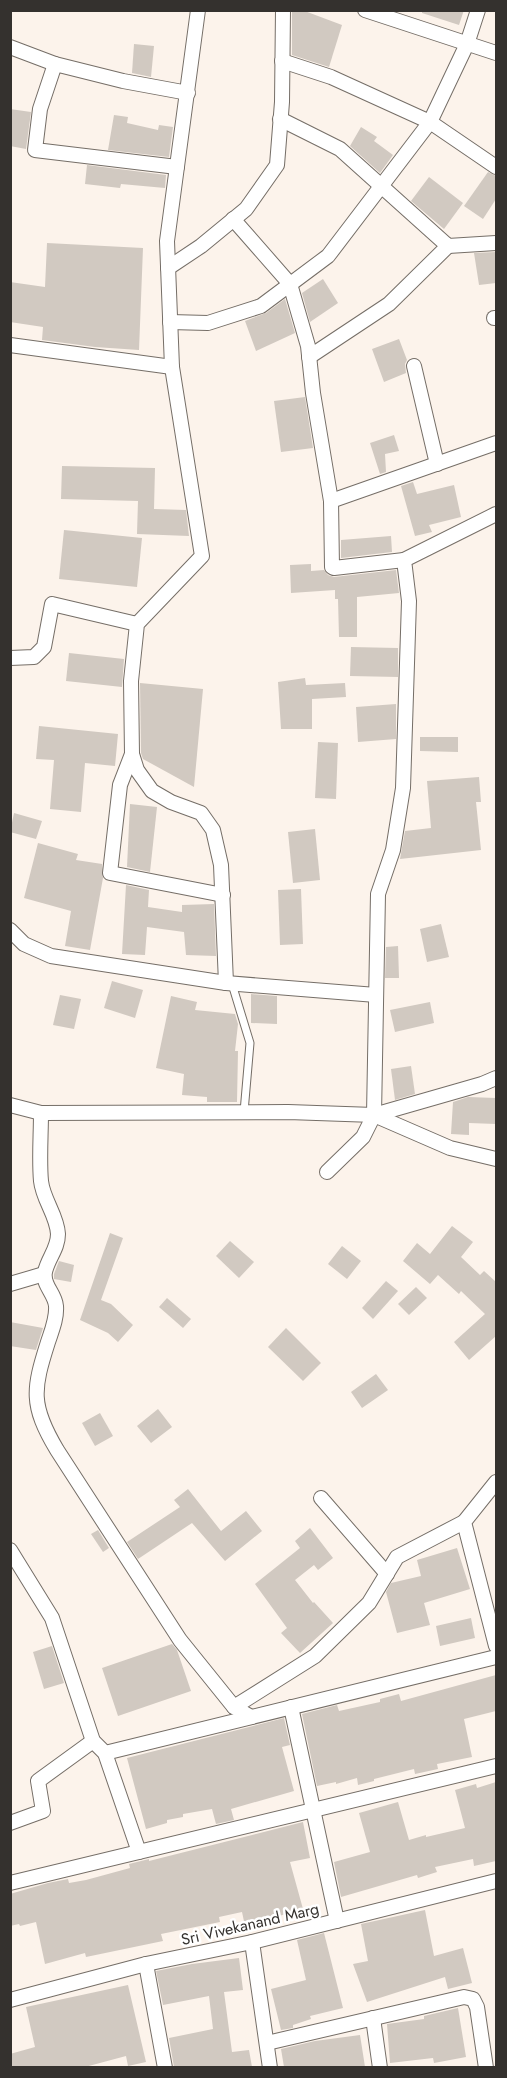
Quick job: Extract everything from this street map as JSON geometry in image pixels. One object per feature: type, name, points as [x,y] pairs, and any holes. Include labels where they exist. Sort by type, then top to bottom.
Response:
[{"type":"street","points":[[198,10],[167,241],[172,367],[202,556],[138,624],[130,681],[132,754],[137,770],[152,791],[171,802],[201,813],[213,830],[219,855],[229,983]]},
{"type":"street","points":[[168,268],[201,246],[246,208],[277,165],[283,10]]},
{"type":"street","points":[[365,10],[496,53]]},
{"type":"street","points":[[170,322],[208,323],[261,306],[328,256],[430,122],[466,44],[478,10]]},
{"type":"street","points":[[10,47],[55,64],[123,81],[188,93]]},
{"type":"street","points":[[282,61],[331,77],[430,122],[496,167]]},
{"type":"street","points":[[55,64],[40,109],[35,150],[177,168]]},
{"type":"street","points":[[280,118],[340,149],[448,246]]},
{"type":"street","points":[[233,219],[290,284],[308,346],[313,393],[331,501],[333,568],[404,560],[496,514]]},
{"type":"street","points":[[309,357],[390,304],[448,246],[496,243]]},
{"type":"street","points":[[10,345],[172,367]]},
{"type":"street","points":[[414,366],[437,464]]},
{"type":"street","points":[[331,501],[437,464],[496,447]]},
{"type":"street","points":[[327,1172],[363,1137],[374,1115],[378,894],[393,850],[402,788],[409,601],[404,560]]},
{"type":"street","points":[[10,657],[34,657],[45,647],[52,604],[138,624]]},
{"type":"street","points":[[132,754],[120,785],[110,873],[223,895]]},
{"type":"street","points":[[10,930],[24,944],[51,956],[229,983],[376,995]]},
{"type":"street","points":[[10,1105],[40,1113],[244,1112],[374,1115],[496,1078]]},
{"type":"street","points":[[40,1113],[41,1182],[58,1233],[54,1251],[44,1274],[44,1280],[52,1293],[56,1306],[55,1322],[38,1376],[37,1404],[41,1419],[57,1450],[180,1640],[234,1707],[251,1717]]},
{"type":"street","points":[[374,1115],[450,1148],[496,1159]]},
{"type":"street","points":[[10,1284],[44,1274]]},
{"type":"street","points":[[234,1707],[315,1656],[369,1603],[397,1557],[464,1522],[496,1482]]},
{"type":"street","points":[[321,1498],[387,1574]]},
{"type":"street","points":[[464,1522],[496,1646]]},
{"type":"street","points":[[10,1550],[52,1618],[93,1741],[105,1753],[140,1852]]},
{"type":"street","points":[[105,1753],[496,1657]]},
{"type":"street","points":[[291,1707],[337,1921]]},
{"type":"street","points":[[10,1823],[43,1810],[38,1781],[93,1741]]},
{"type":"street","points":[[10,1883],[496,1766]]},
{"type":"street","name":"Sri Vivekanand Marg","points":[[10,2000],[146,1964],[252,1942],[496,1881]]},
{"type":"street","points":[[252,1942],[270,2067]]},
{"type":"street","points":[[146,1964],[162,2067]]},
{"type":"street","points":[[267,2043],[464,1996],[473,1999],[477,2007],[486,2067]]},
{"type":"street","points":[[373,2018],[380,2067]]},
{"type":"lane","points":[[229,983],[250,1043],[244,1112]]},
{"type":"building","points":[[292,10],[302,10],[342,25],[329,67],[292,55]]},
{"type":"building","points":[[422,10],[464,10],[459,25],[422,13]]},
{"type":"building","points":[[134,44],[154,46],[151,77],[132,73]]},
{"type":"building","points":[[10,109],[31,112],[26,149],[10,146]]},
{"type":"building","points":[[114,115],[128,117],[127,123],[158,130],[159,125],[173,127],[169,157],[108,150]]},
{"type":"building","points":[[361,127],[377,137],[374,141],[393,155],[380,173],[350,146]]},
{"type":"building","points":[[87,165],[166,175],[165,188],[121,184],[120,188],[85,184]]},
{"type":"building","points":[[488,172],[496,176],[496,199],[483,219],[464,206]]},
{"type":"building","points":[[429,177],[463,203],[444,229],[411,201]]},
{"type":"building","points":[[47,243],[143,248],[139,350],[42,340],[43,327],[10,322],[10,282],[45,287]]},
{"type":"building","points":[[496,252],[496,283],[479,285],[474,253]]},
{"type":"building","points":[[323,279],[338,303],[310,322],[302,293]]},
{"type":"building","points":[[285,299],[295,333],[256,351],[245,321],[266,313]]},
{"type":"building","points":[[399,339],[407,360],[406,373],[384,382],[372,349]]},
{"type":"building","points":[[305,397],[313,448],[281,452],[274,401]]},
{"type":"building","points":[[394,435],[399,451],[385,454],[386,472],[380,474],[370,443]]},
{"type":"building","points":[[62,466],[155,468],[154,509],[186,510],[189,536],[137,534],[138,501],[61,499]]},
{"type":"building","points":[[413,482],[417,494],[454,485],[461,517],[429,525],[432,532],[415,536],[401,486]]},
{"type":"building","points":[[64,530],[142,538],[137,587],[59,579]]},
{"type":"building","points":[[391,536],[392,552],[341,558],[341,540]]},
{"type":"building","points":[[311,564],[311,571],[324,570],[328,575],[334,577],[396,570],[399,593],[357,597],[357,637],[339,637],[338,599],[335,599],[335,590],[291,593],[290,565]]},
{"type":"building","points":[[351,647],[398,648],[398,677],[350,676]]},
{"type":"building","points":[[69,653],[124,659],[122,687],[66,681]]},
{"type":"building","points":[[305,678],[306,685],[345,683],[346,697],[312,699],[312,729],[281,729],[278,682]]},
{"type":"building","points":[[140,683],[203,689],[194,787],[143,759]]},
{"type":"building","points":[[396,704],[396,739],[358,742],[356,707]]},
{"type":"building","points":[[39,726],[118,734],[115,766],[85,763],[81,812],[50,809],[54,760],[36,759]]},
{"type":"building","points":[[420,737],[458,737],[458,752],[420,751]]},
{"type":"building","points":[[318,742],[338,743],[336,799],[315,798]]},
{"type":"building","points":[[479,777],[481,802],[476,802],[481,850],[400,859],[405,831],[431,828],[427,781]]},
{"type":"building","points":[[130,804],[157,807],[150,872],[127,867]]},
{"type":"building","points":[[14,813],[42,821],[36,839],[10,832]]},
{"type":"building","points":[[315,829],[320,880],[293,883],[288,832]]},
{"type":"building","points":[[38,843],[78,854],[76,860],[102,864],[103,878],[90,950],[65,946],[71,911],[24,898]]},
{"type":"building","points":[[126,885],[149,890],[148,907],[182,912],[182,905],[214,904],[216,956],[186,955],[184,932],[147,927],[145,955],[122,954]]},
{"type":"building","points":[[301,889],[303,944],[280,945],[278,890]]},
{"type":"building","points":[[441,924],[449,957],[427,962],[420,929]]},
{"type":"building","points":[[398,946],[399,978],[385,978],[386,947]]},
{"type":"building","points":[[112,981],[143,990],[135,1018],[104,1008]]},
{"type":"building","points":[[251,994],[277,996],[277,1024],[251,1023]]},
{"type":"building","points":[[60,995],[81,999],[74,1029],[53,1025]]},
{"type":"building","points":[[171,996],[197,1002],[195,1010],[235,1014],[238,1024],[235,1051],[238,1051],[237,1102],[207,1102],[207,1097],[182,1095],[184,1074],[156,1068]]},
{"type":"building","points":[[430,1002],[434,1023],[395,1032],[390,1010]]},
{"type":"building","points":[[411,1066],[415,1094],[395,1100],[391,1069]]},
{"type":"building","points":[[468,1097],[496,1098],[496,1124],[469,1123],[469,1135],[451,1134],[453,1102]]},
{"type":"building","points":[[452,1226],[473,1242],[461,1257],[480,1275],[484,1271],[496,1282],[496,1336],[469,1360],[454,1342],[485,1314],[461,1291],[459,1294],[438,1275],[430,1284],[403,1261],[417,1243],[430,1254]]},
{"type":"building","points":[[110,1233],[123,1238],[101,1300],[111,1304],[133,1325],[118,1342],[108,1333],[80,1320]]},
{"type":"building","points":[[230,1241],[254,1262],[239,1278],[216,1256]]},
{"type":"building","points":[[342,1246],[361,1261],[347,1279],[328,1264]]},
{"type":"building","points":[[59,1261],[74,1265],[71,1282],[54,1279]]},
{"type":"building","points":[[386,1281],[398,1291],[373,1319],[362,1308]]},
{"type":"building","points":[[416,1287],[427,1298],[409,1315],[398,1304]]},
{"type":"building","points":[[167,1298],[191,1319],[183,1328],[159,1307]]},
{"type":"building","points":[[10,1322],[43,1328],[36,1350],[10,1346]]},
{"type":"building","points":[[286,1328],[321,1363],[303,1381],[268,1347]]},
{"type":"building","points":[[376,1374],[388,1390],[362,1408],[351,1392]]},
{"type":"building","points":[[158,1409],[172,1427],[151,1443],[137,1426]]},
{"type":"building","points":[[100,1413],[113,1436],[95,1446],[82,1423]]},
{"type":"building","points":[[188,1489],[221,1531],[246,1511],[262,1531],[225,1561],[192,1523],[138,1559],[127,1542],[180,1507],[174,1500]]},
{"type":"building","points":[[310,1528],[333,1558],[318,1570],[314,1565],[295,1580],[333,1623],[300,1653],[281,1633],[287,1628],[255,1584],[300,1548],[295,1541]]},
{"type":"building","points":[[98,1530],[109,1548],[103,1552],[91,1534]]},
{"type":"building","points":[[457,1548],[470,1589],[424,1603],[430,1625],[397,1633],[386,1592],[391,1583],[421,1576],[417,1560]]},
{"type":"building","points":[[471,1618],[475,1638],[440,1646],[436,1626]]},
{"type":"building","points":[[172,1644],[177,1650],[191,1691],[118,1716],[102,1668]]},
{"type":"building","points":[[52,1646],[64,1683],[44,1689],[33,1652]]},
{"type":"building","points":[[496,1675],[496,1711],[464,1719],[472,1757],[437,1764],[438,1769],[415,1774],[414,1769],[358,1785],[357,1778],[317,1786],[302,1714],[337,1705],[339,1711],[380,1702],[380,1699],[399,1694],[401,1701]]},
{"type":"building","points":[[284,1718],[290,1745],[282,1747],[294,1791],[231,1809],[234,1820],[216,1824],[212,1809],[183,1814],[183,1817],[167,1820],[167,1823],[146,1829],[127,1758]]},
{"type":"building","points":[[496,1782],[496,1861],[474,1866],[473,1859],[435,1867],[437,1872],[418,1878],[417,1875],[341,1897],[334,1862],[370,1852],[359,1813],[398,1802],[409,1840],[426,1835],[426,1837],[465,1828],[455,1790],[476,1784],[477,1788]]},
{"type":"building","points":[[303,1822],[310,1858],[290,1862],[303,1909],[245,1926],[242,1912],[219,1917],[220,1922],[161,1934],[163,1941],[86,1957],[85,1953],[45,1964],[36,1922],[10,1926],[10,1894],[68,1879],[69,1883],[86,1880],[130,1868],[129,1864]]},
{"type":"building","points":[[425,1910],[434,1956],[463,1948],[472,1983],[448,1989],[445,1977],[367,2002],[353,1964],[368,1961],[361,1924]]},
{"type":"building","points":[[324,1933],[343,2008],[310,2016],[311,2019],[293,2025],[293,2028],[281,2030],[271,1989],[306,1980],[297,1940]]},
{"type":"building","points":[[239,1958],[243,1990],[224,1992],[232,2052],[249,2050],[252,2067],[174,2067],[169,2038],[213,2029],[209,1996],[163,2005],[156,1971]]},
{"type":"building","points":[[128,1985],[146,2062],[128,2066],[126,2056],[85,2067],[10,2067],[10,2054],[35,2047],[26,2007]]},
{"type":"building","points":[[458,2008],[466,2057],[434,2063],[433,2058],[390,2063],[387,2024],[424,2019],[424,2016]]},
{"type":"building","points":[[360,2035],[365,2067],[284,2067],[281,2049],[315,2041]]}]
